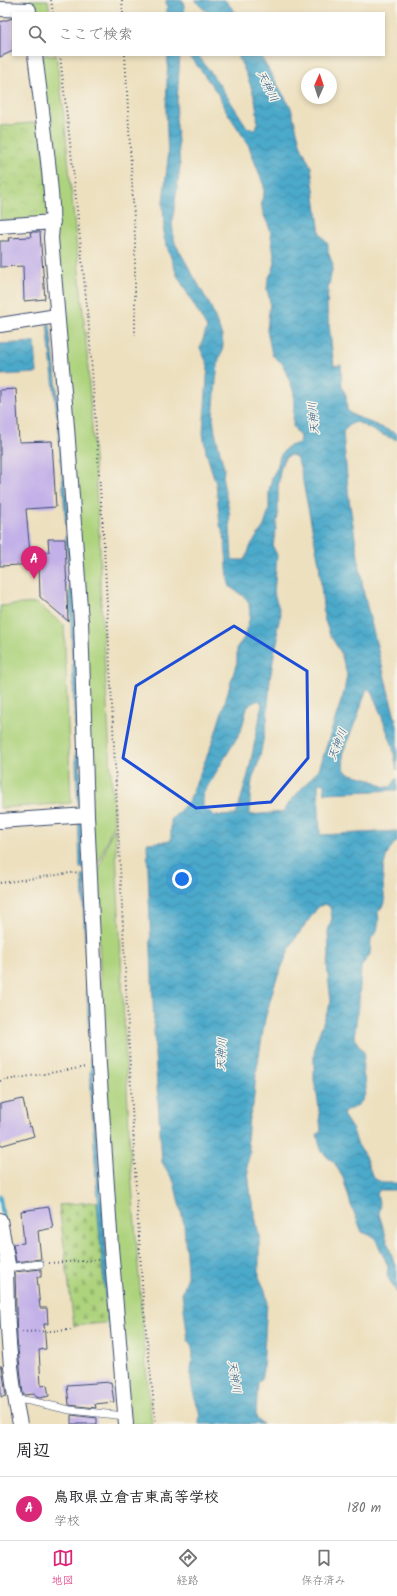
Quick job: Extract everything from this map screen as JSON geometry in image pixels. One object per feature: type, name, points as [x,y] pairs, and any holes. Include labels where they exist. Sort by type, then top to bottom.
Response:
[{"type":"street","points":[[0,8],[28,8]]},
{"type":"street","points":[[35,56],[45,124],[53,222],[51,238],[81,621],[87,815],[91,870],[99,1065],[111,1247],[125,1420]]},
{"type":"street","points":[[0,226],[53,222]]},
{"type":"street","points":[[0,325],[57,316]]},
{"type":"street","points":[[0,821],[87,815]]},
{"type":"street","points":[[0,1220],[5,1266],[6,1330],[15,1399],[20,1424]]},
{"type":"lane","points":[[5,1266],[40,1264]]},
{"type":"lane","points":[[15,1399],[125,1420]]},
{"type":"path","points":[[51,0],[53,12]]},
{"type":"path","points":[[122,0],[123,12]]},
{"type":"path","points":[[60,56],[73,169],[96,427],[104,552],[137,1208],[144,1312],[156,1424]]},
{"type":"path","points":[[125,56],[136,238],[135,335]]},
{"type":"path","points":[[0,883],[25,878],[91,870]]},
{"type":"path","points":[[0,1080],[99,1065]]},
{"type":"path","points":[[40,1264],[98,1260]]},
{"type":"path","points":[[6,1330],[74,1330]]},
{"type":"highlighted area","points":[[234,626],[307,671],[308,758],[271,802],[196,808],[123,758],[136,686]]},
{"type":"green space","points":[[30,0],[48,0],[50,12],[32,12]]},
{"type":"green space","points":[[38,56],[56,56],[63,106],[87,353],[100,547],[100,586],[114,823],[97,866],[95,866]]},
{"type":"green space","points":[[41,122],[49,212],[43,218],[0,221],[0,126]]},
{"type":"green space","points":[[36,603],[64,625],[71,803],[0,808],[0,606]]},
{"type":"green space","points":[[115,828],[131,1173],[146,1368],[152,1424],[130,1424],[110,1183],[96,878],[110,836]]},
{"type":"green space","points":[[103,1201],[113,1322],[74,1326],[59,1205]]},
{"type":"water","points":[[166,0],[183,0],[185,12],[167,12]]},
{"type":"water","points":[[194,0],[225,0],[235,12],[207,12]]},
{"type":"water","name":"天神川","points":[[168,56],[180,56],[176,117],[180,166],[172,225],[175,243],[211,307],[222,336],[223,344],[222,353],[219,358],[213,419],[224,468],[223,481],[229,510],[232,560],[245,560],[251,545],[264,526],[269,510],[269,491],[272,477],[277,468],[280,456],[287,447],[299,443],[300,437],[293,426],[294,392],[282,363],[272,355],[267,330],[270,302],[267,289],[268,279],[275,262],[270,229],[263,213],[261,202],[264,193],[264,186],[248,144],[227,112],[218,94],[189,56],[199,56],[247,127],[256,130],[257,112],[249,81],[238,56],[261,56],[291,108],[301,146],[311,167],[320,234],[328,244],[328,252],[333,265],[328,289],[327,308],[334,366],[341,365],[342,387],[346,395],[347,410],[353,415],[397,434],[397,440],[380,434],[357,422],[348,426],[343,433],[349,499],[364,594],[397,726],[397,770],[392,744],[373,694],[368,688],[343,752],[344,768],[347,773],[370,779],[385,787],[391,787],[397,778],[397,790],[325,793],[323,783],[318,784],[320,835],[397,831],[397,842],[393,845],[386,857],[383,870],[385,903],[378,912],[379,921],[377,931],[371,939],[370,954],[361,967],[359,1001],[354,1038],[365,1054],[363,1061],[363,1075],[366,1090],[361,1102],[355,1108],[346,1110],[343,1115],[353,1130],[357,1143],[365,1156],[372,1175],[377,1180],[384,1183],[397,1183],[397,1190],[379,1190],[377,1195],[380,1207],[379,1214],[397,1272],[397,1293],[387,1276],[388,1266],[377,1242],[374,1237],[362,1232],[351,1205],[343,1178],[334,1162],[322,1152],[317,1135],[321,1130],[314,1080],[315,1044],[331,1002],[327,965],[329,956],[328,931],[332,918],[330,907],[325,904],[318,907],[292,943],[275,983],[265,1019],[256,1074],[253,1106],[249,1117],[247,1141],[250,1153],[247,1164],[251,1198],[259,1235],[259,1277],[265,1290],[267,1300],[263,1370],[261,1380],[258,1383],[256,1414],[257,1419],[263,1424],[199,1424],[199,1413],[191,1382],[193,1353],[191,1344],[188,1340],[182,1293],[187,1279],[184,1224],[174,1182],[162,1162],[155,1055],[147,843],[171,841],[171,820],[189,801],[213,741],[237,662],[237,647],[244,638],[250,617],[249,603],[246,598],[230,587],[228,580],[224,535],[220,525],[216,484],[206,452],[203,433],[208,365],[200,348],[207,328],[177,275],[164,238],[163,202],[168,159],[166,109]],"holes":[[[291,455],[296,457],[300,467],[319,563],[324,618],[330,635],[341,653],[347,675],[344,692],[319,769],[288,804],[284,812],[250,815],[252,780],[259,761],[267,721],[270,679],[278,640],[277,629],[281,614],[274,594],[277,555],[273,547],[278,515],[280,471],[286,457]],[[259,700],[262,704],[248,775],[236,815],[215,816],[203,807],[203,794],[241,731],[247,708],[252,703]]]},
{"type":"water","points":[[47,324],[50,324],[60,416],[57,416]]},
{"type":"water","points":[[35,342],[37,373],[0,375],[0,344]]},
{"type":"water","points":[[58,424],[61,424],[69,524],[66,526]]},
{"type":"water","points":[[66,536],[70,536],[73,570],[84,868],[80,868],[69,569]]},
{"type":"water","points":[[82,875],[85,875],[93,1061],[90,1062]]},
{"type":"water","points":[[93,1071],[101,1194],[97,1195],[90,1072]]},
{"type":"water","points":[[97,1203],[102,1203],[111,1319],[107,1320]]},
{"type":"building","points":[[12,18],[12,51],[0,57],[0,22]]},
{"type":"building","points":[[30,232],[40,232],[45,299],[24,301],[23,266],[0,267],[0,241],[9,241],[8,238],[31,237]]},
{"type":"building","points":[[16,389],[19,442],[52,441],[56,507],[26,509],[30,553],[49,552],[48,539],[65,539],[68,621],[40,597],[39,564],[0,566],[0,390]]},
{"type":"building","points":[[23,1099],[29,1127],[31,1126],[34,1136],[0,1146],[0,1104]]},
{"type":"building","points":[[49,1207],[53,1228],[38,1231],[41,1259],[16,1262],[13,1244],[24,1243],[21,1211]]},
{"type":"building","points":[[41,1269],[41,1277],[37,1277],[40,1308],[47,1308],[48,1324],[44,1324],[46,1349],[39,1350],[41,1386],[47,1385],[49,1396],[40,1398],[36,1397],[35,1394],[23,1395],[17,1340],[15,1272]]},
{"type":"building","points":[[0,1366],[2,1366],[6,1396],[1,1397]]},
{"type":"building","points":[[111,1382],[114,1402],[95,1404],[96,1408],[69,1405],[67,1385]]},
{"type":"building","points":[[71,1415],[97,1418],[97,1424],[71,1424]]},
{"type":"waterway","points":[[92,1058],[92,1076]]},
{"type":"waterway","points":[[99,1190],[100,1206]]},
{"type":"waterway","points":[[0,1196],[3,1217]]},
{"type":"waterway","points":[[109,1316],[111,1329]]},
{"type":"place","name":"鳥取県立倉吉東高等学校","points":[[34,579]]}]
